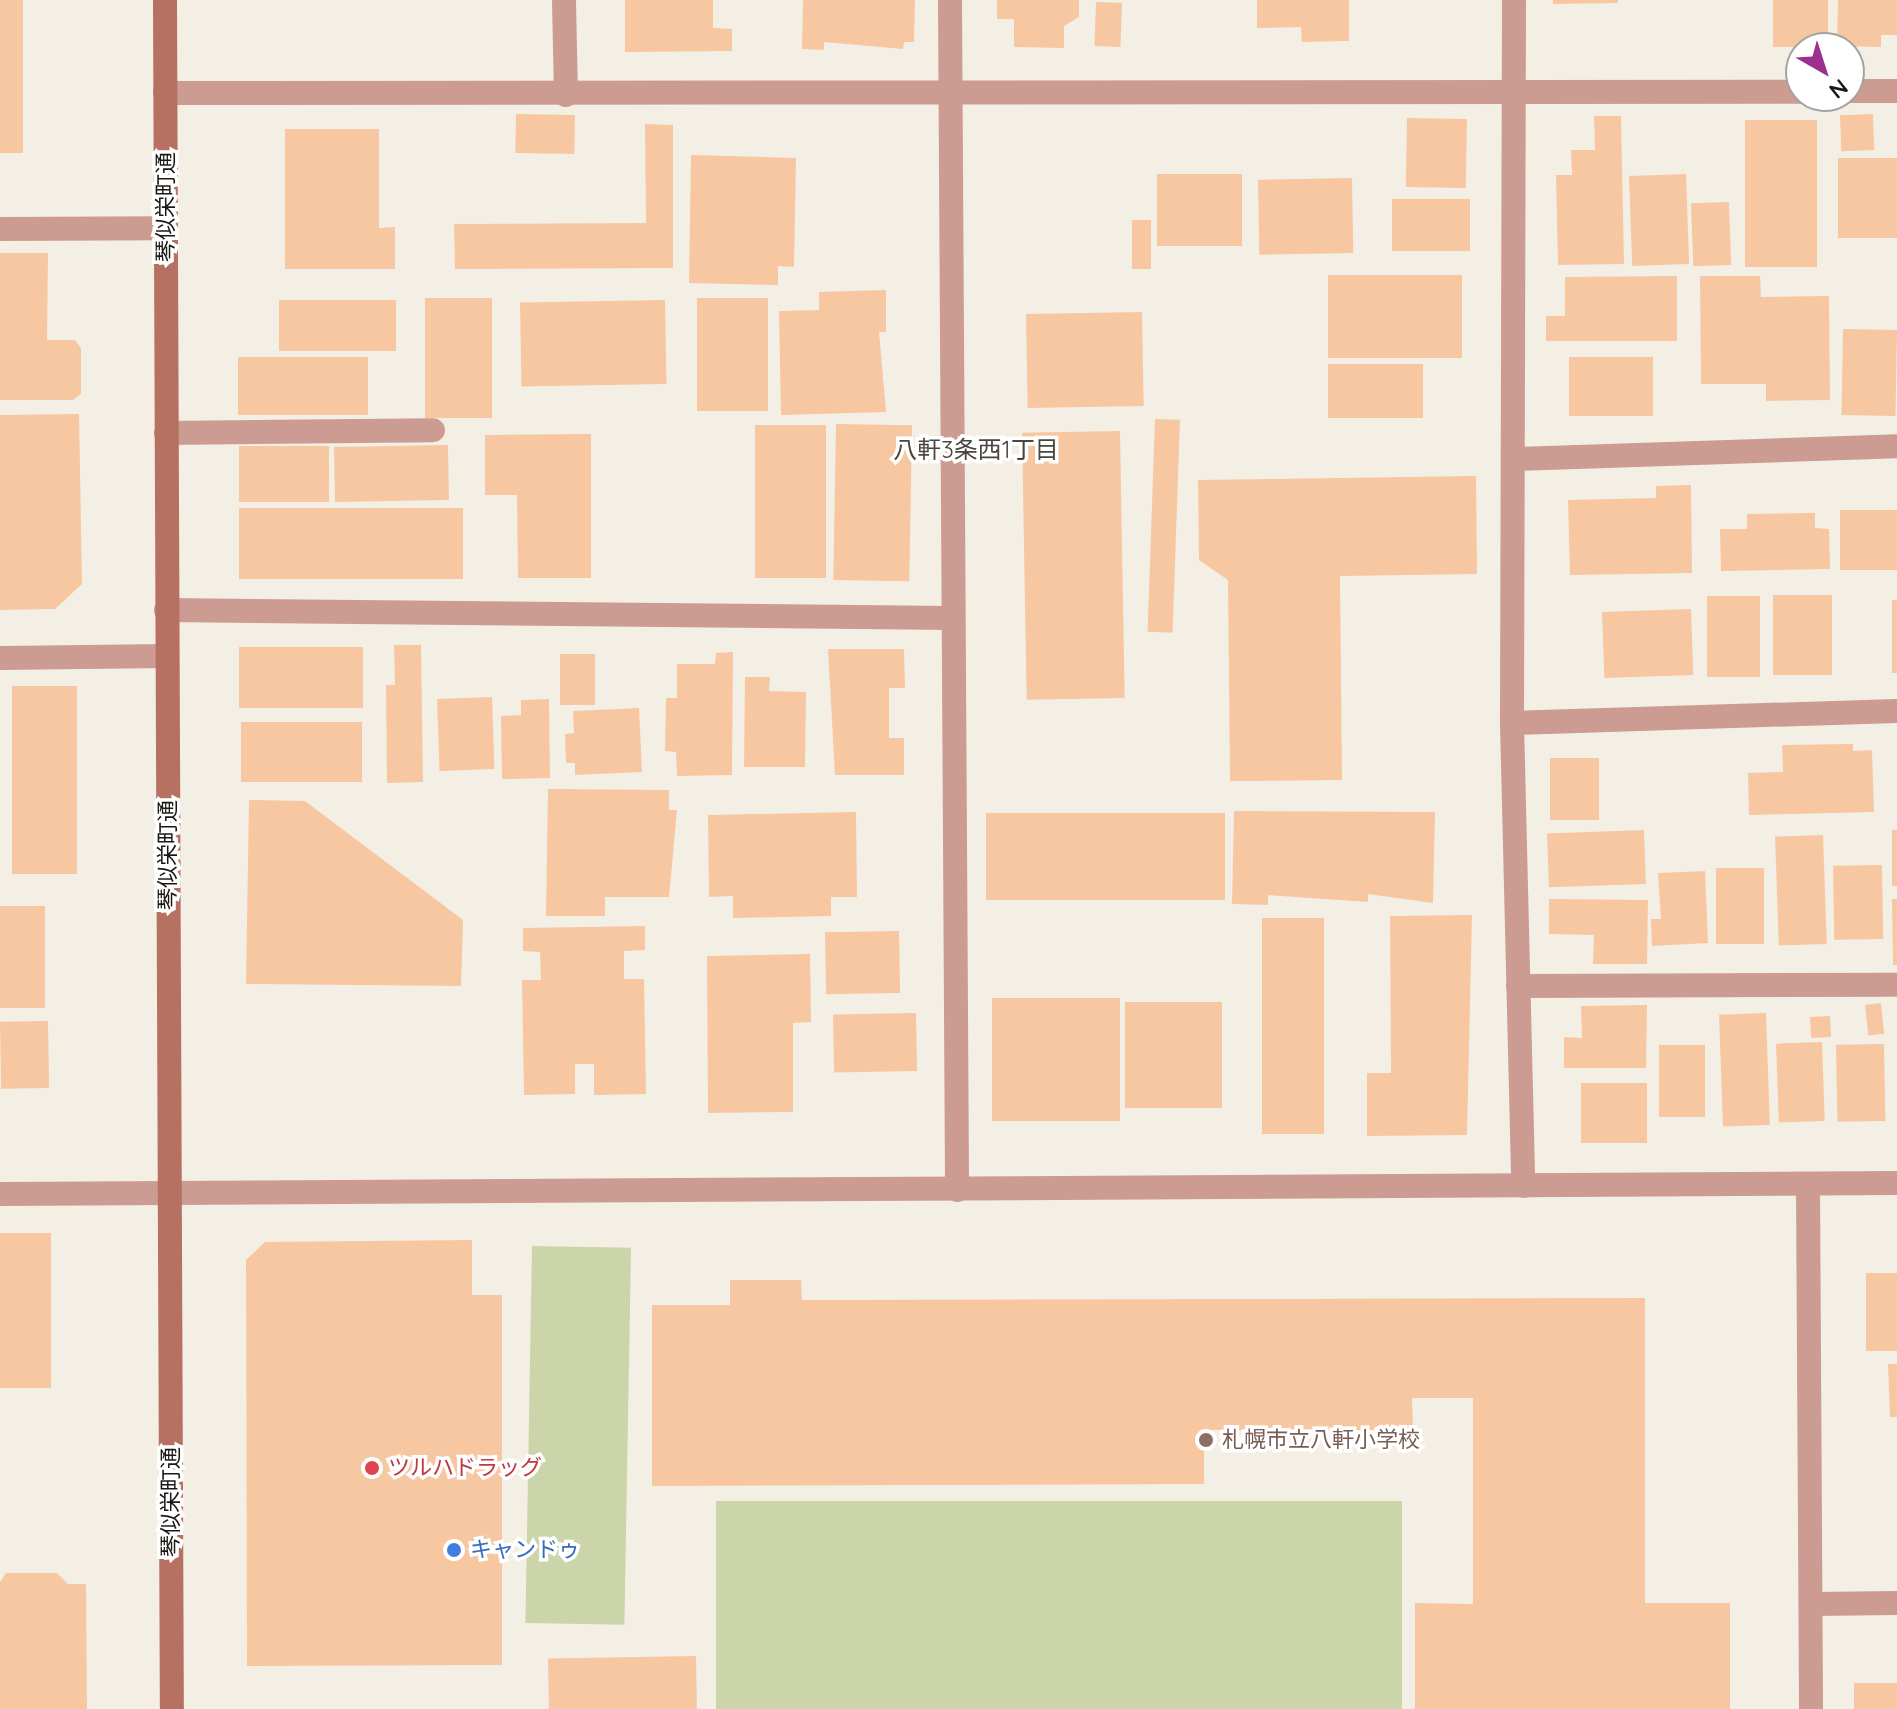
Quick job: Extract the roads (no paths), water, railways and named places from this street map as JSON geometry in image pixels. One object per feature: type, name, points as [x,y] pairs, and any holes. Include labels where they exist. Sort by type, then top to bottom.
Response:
[{"type":"main road","name":"琴似栄町通","points":[[165,0],[172,1709]]},
{"type":"street","points":[[564,0],[566,95]]},
{"type":"street","points":[[950,0],[957,1190]]},
{"type":"street","points":[[1514,0],[1512,723],[1523,1186]]},
{"type":"street","points":[[1865,91],[1897,91]]},
{"type":"street","points":[[165,93],[1515,96],[1785,92]]},
{"type":"street","points":[[0,229],[166,228]]},
{"type":"street","points":[[166,433],[433,430]]},
{"type":"street","points":[[1513,459],[1897,446]]},
{"type":"street","points":[[166,610],[953,618]]},
{"type":"street","points":[[0,658],[167,656]]},
{"type":"street","points":[[1512,723],[1897,711]]},
{"type":"street","points":[[1518,986],[1897,985]]},
{"type":"street","points":[[0,1194],[1897,1183]]},
{"type":"street","points":[[1808,1184],[1811,1709]]},
{"type":"street","points":[[1812,1604],[1897,1603]]},
{"type":"place","name":"札幌市立八軒小学校","points":[[1206,1440]]},
{"type":"place","name":"ツルハドラッグ","points":[[372,1468]]},
{"type":"place","name":"キャンドゥ","points":[[454,1550]]},
{"type":"district","name":"八軒3条西1丁目","points":[[976,450]]}]
